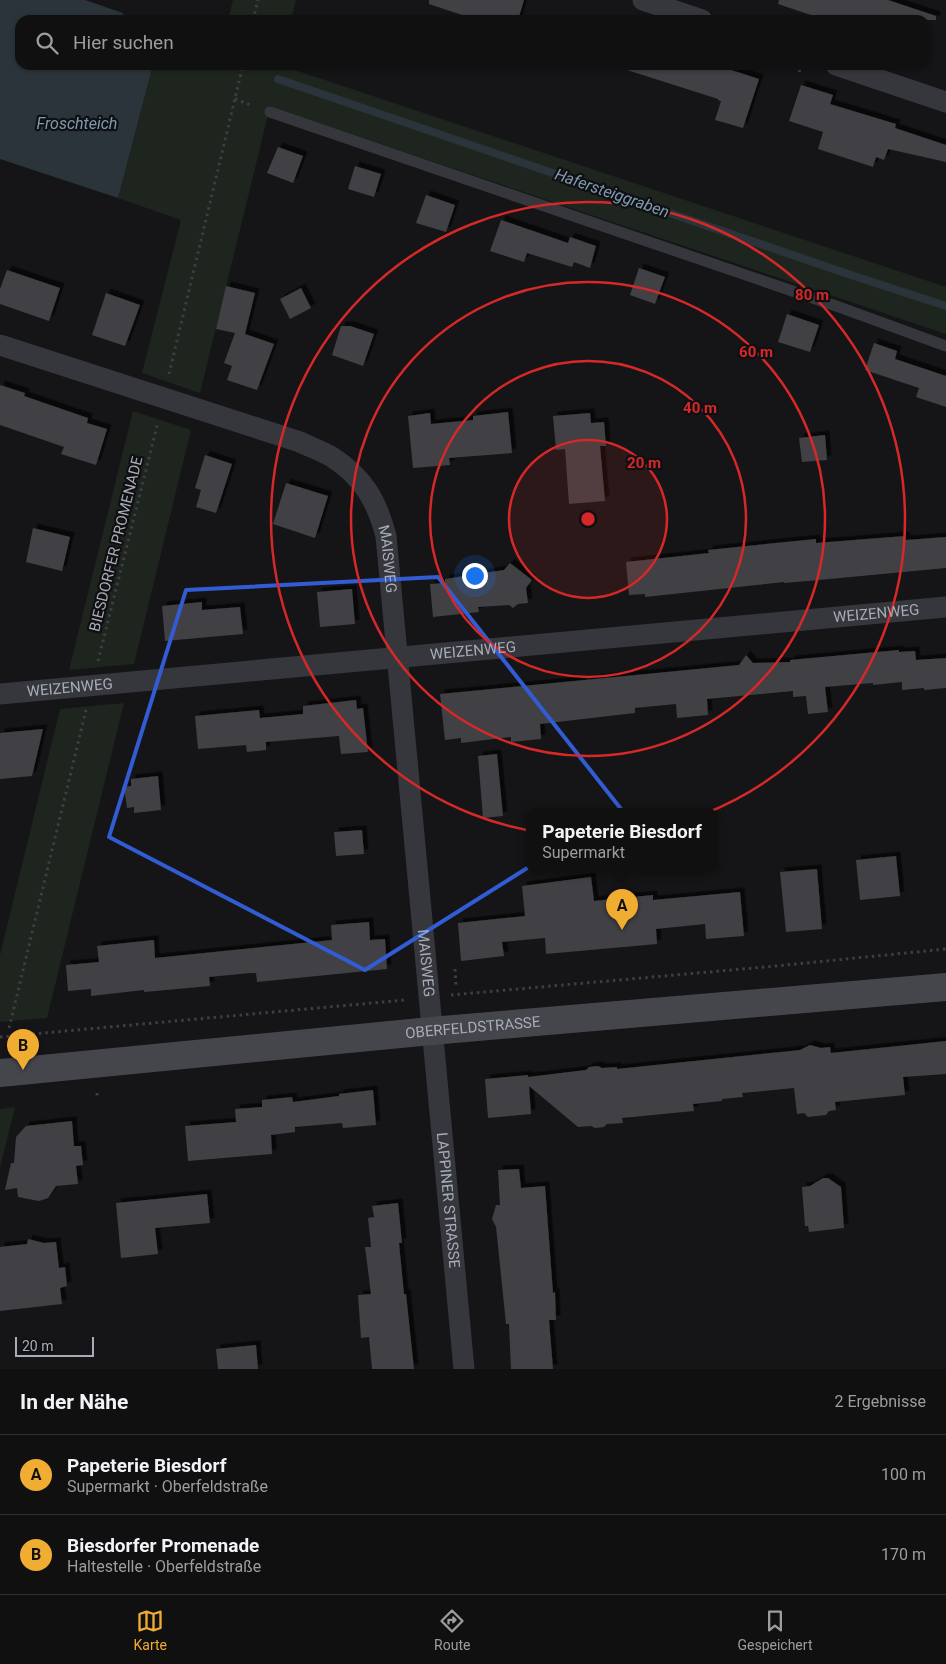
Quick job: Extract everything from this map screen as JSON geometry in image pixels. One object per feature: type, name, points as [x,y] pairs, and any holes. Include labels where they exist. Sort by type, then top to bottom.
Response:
[{"type":"street","points":[[643,0],[687,15]]},
{"type":"street","points":[[851,70],[946,102]]},
{"type":"street","name":"MAISWEG","points":[[0,345],[300,442],[330,456],[350,470],[365,488],[379,511],[383,526],[397,657],[431,1031]]},
{"type":"street","name":"WEIZENWEG","points":[[0,694],[946,607]]},
{"type":"street","name":"OBERFELDSTRASSE","points":[[0,1073],[431,1031],[946,986]]},
{"type":"street","name":"LAPPINER STRASSE","points":[[431,1031],[464,1369]]},
{"type":"lane","points":[[270,112],[839,307],[946,346]]},
{"type":"path","points":[[254,15],[258,0]]},
{"type":"path","name":"BIESDORFER PROMENADE","points":[[9,1028],[164,399],[241,70]]},
{"type":"path","points":[[0,1037],[946,949]]},
{"type":"path","points":[[455,970],[456,986]]},
{"type":"path","points":[[96,1093],[97,1100]]},
{"type":"highlighted area","points":[[438,577],[621,809],[365,970],[109,837],[186,590]]},
{"type":"shaded area","points":[[233,0],[296,0],[292,15],[229,15]]},
{"type":"shaded area","points":[[152,70],[295,70],[946,287],[946,334],[270,107],[200,393],[142,373],[181,220],[118,198]]},
{"type":"shaded area","points":[[133,411],[191,430],[134,664],[69,670]]},
{"type":"shaded area","points":[[124,703],[47,1018],[0,1022],[0,955],[60,709]]},
{"type":"shaded area","points":[[15,1107],[0,1168],[0,1109]]},
{"type":"water","name":"Froschteich","points":[[0,0],[85,0],[123,13],[123,15],[15,15],[15,70],[152,70],[118,198],[0,159]]},
{"type":"building","points":[[429,0],[524,0],[520,15],[462,15],[429,4]]},
{"type":"building","points":[[779,0],[888,0],[936,16],[936,20],[931,20],[931,15],[811,15],[778,4]]},
{"type":"building","points":[[627,70],[731,70],[759,79],[743,128],[715,120],[721,101]]},
{"type":"building","points":[[801,85],[833,95],[830,104],[896,124],[895,128],[946,145],[946,162],[888,149],[884,160],[876,157],[873,167],[818,149],[823,132],[789,121]]},
{"type":"building","points":[[278,147],[303,156],[293,183],[267,173]]},
{"type":"building","points":[[355,166],[381,174],[374,197],[348,189]]},
{"type":"building","points":[[426,195],[455,205],[446,232],[416,223]]},
{"type":"building","points":[[501,220],[568,243],[570,237],[596,246],[590,268],[574,262],[572,267],[527,253],[524,262],[490,251]]},
{"type":"building","points":[[639,268],[665,277],[655,304],[630,295]]},
{"type":"building","points":[[7,270],[60,288],[49,321],[0,304],[0,289]]},
{"type":"building","points":[[226,286],[255,293],[245,334],[274,344],[257,390],[227,380],[232,366],[224,363],[235,333],[216,329]]},
{"type":"building","points":[[301,288],[311,308],[290,319],[280,299]]},
{"type":"building","points":[[106,293],[140,305],[125,346],[92,335]]},
{"type":"building","points":[[787,314],[819,325],[810,352],[778,342]]},
{"type":"building","points":[[341,326],[350,326],[374,334],[363,366],[332,355]]},
{"type":"building","points":[[874,343],[897,351],[895,359],[946,376],[946,407],[916,397],[919,388],[865,370]]},
{"type":"building","points":[[0,385],[25,393],[24,396],[88,418],[87,423],[107,429],[96,465],[61,454],[64,447],[0,425]]},
{"type":"building","points":[[508,412],[512,453],[449,458],[450,465],[413,468],[408,416],[430,413],[431,424],[473,420],[473,416]]},
{"type":"building","points":[[590,413],[591,423],[604,422],[606,446],[600,446],[605,501],[569,504],[565,449],[556,450],[553,416]]},
{"type":"building","points":[[825,435],[827,460],[802,462],[799,438]]},
{"type":"building","points":[[205,455],[232,464],[216,513],[196,507],[201,490],[195,488]]},
{"type":"building","points":[[286,483],[328,496],[315,538],[273,524]]},
{"type":"building","points":[[33,528],[70,537],[62,571],[26,562]]},
{"type":"building","points":[[905,536],[906,540],[946,537],[946,568],[784,582],[645,597],[645,594],[629,595],[626,562],[709,553],[708,550],[816,539],[816,543]]},
{"type":"building","points":[[510,563],[532,580],[526,588],[528,603],[518,604],[513,608],[509,605],[478,607],[479,612],[433,617],[430,584],[445,583],[445,579],[504,570]]},
{"type":"building","points":[[352,589],[355,624],[320,627],[317,592]]},
{"type":"building","points":[[202,602],[202,610],[240,607],[243,634],[165,641],[162,606]]},
{"type":"building","points":[[899,650],[899,652],[915,651],[916,660],[946,658],[946,688],[902,690],[902,682],[825,687],[828,712],[808,714],[806,696],[793,697],[793,691],[707,699],[708,715],[677,718],[676,704],[635,708],[635,713],[540,724],[541,739],[511,742],[511,737],[461,743],[461,738],[445,740],[440,694],[739,665],[746,655],[753,663],[790,662],[790,660]]},
{"type":"building","points":[[356,700],[357,709],[363,708],[368,752],[341,754],[339,736],[266,742],[266,750],[247,752],[246,745],[198,749],[195,716],[259,710],[260,718],[303,714],[303,706]]},
{"type":"building","points":[[43,729],[32,776],[0,779],[0,733]]},
{"type":"building","points":[[497,754],[503,816],[483,818],[478,756]]},
{"type":"building","points":[[158,776],[161,810],[134,813],[134,807],[127,808],[124,787],[131,786],[131,779]]},
{"type":"building","points":[[362,830],[364,854],[336,856],[334,832]]},
{"type":"building","points":[[896,856],[900,896],[860,900],[856,860]]},
{"type":"building","points":[[817,869],[822,929],[786,932],[780,872]]},
{"type":"building","points":[[591,877],[594,901],[653,895],[653,900],[740,892],[744,936],[706,939],[705,924],[656,929],[657,944],[546,954],[545,938],[502,942],[504,956],[461,961],[458,923],[525,916],[522,886]]},
{"type":"building","points":[[369,922],[370,940],[385,939],[387,969],[257,982],[256,973],[251,973],[209,977],[210,986],[144,992],[144,990],[91,996],[91,989],[68,991],[66,965],[99,962],[97,946],[154,940],[155,958],[332,940],[331,925]]},
{"type":"building","points":[[946,1041],[946,1074],[903,1077],[905,1095],[835,1102],[836,1110],[829,1111],[826,1115],[808,1117],[804,1113],[797,1114],[794,1088],[742,1093],[743,1097],[693,1104],[694,1111],[622,1118],[623,1123],[607,1124],[604,1127],[578,1127],[529,1086],[531,1114],[488,1118],[485,1079],[528,1075],[528,1077],[586,1070],[589,1067],[598,1066],[602,1068],[617,1067],[617,1069],[791,1051],[800,1050],[810,1045],[821,1048],[830,1047],[831,1053]]},
{"type":"building","points":[[373,1090],[376,1125],[343,1128],[342,1123],[295,1127],[295,1132],[271,1135],[272,1154],[188,1161],[185,1126],[236,1122],[235,1109],[262,1107],[262,1100],[292,1097],[293,1102]]},
{"type":"building","points":[[72,1121],[74,1146],[81,1146],[83,1165],[76,1166],[78,1184],[56,1186],[48,1198],[39,1201],[18,1197],[17,1188],[5,1190],[11,1163],[14,1163],[16,1137],[26,1126]]},
{"type":"building","points":[[519,1169],[521,1188],[545,1186],[553,1293],[555,1292],[556,1320],[549,1320],[553,1369],[511,1369],[509,1324],[506,1324],[496,1227],[492,1219],[496,1205],[500,1205],[498,1170]]},
{"type":"building","points":[[823,1178],[828,1178],[841,1187],[844,1228],[809,1232],[808,1226],[805,1226],[802,1187],[810,1186]]},
{"type":"building","points":[[207,1194],[210,1223],[155,1228],[158,1254],[121,1258],[116,1203]]},
{"type":"building","points":[[398,1203],[402,1243],[399,1243],[414,1369],[372,1369],[369,1337],[361,1338],[358,1295],[371,1294],[365,1247],[371,1247],[368,1218],[374,1217],[372,1206]]},
{"type":"building","points":[[28,1239],[44,1243],[56,1242],[59,1268],[65,1267],[67,1286],[60,1288],[62,1304],[0,1311],[0,1247],[27,1244]]},
{"type":"building","points":[[256,1345],[258,1369],[218,1369],[216,1349]]},
{"type":"waterway","name":"Hafersteiggraben","points":[[278,79],[946,306]]},
{"type":"place","name":"Papeterie Biesdorf","points":[[622,930]]},
{"type":"place","name":"Biesdorfer Promenade","points":[[23,1070]]}]
